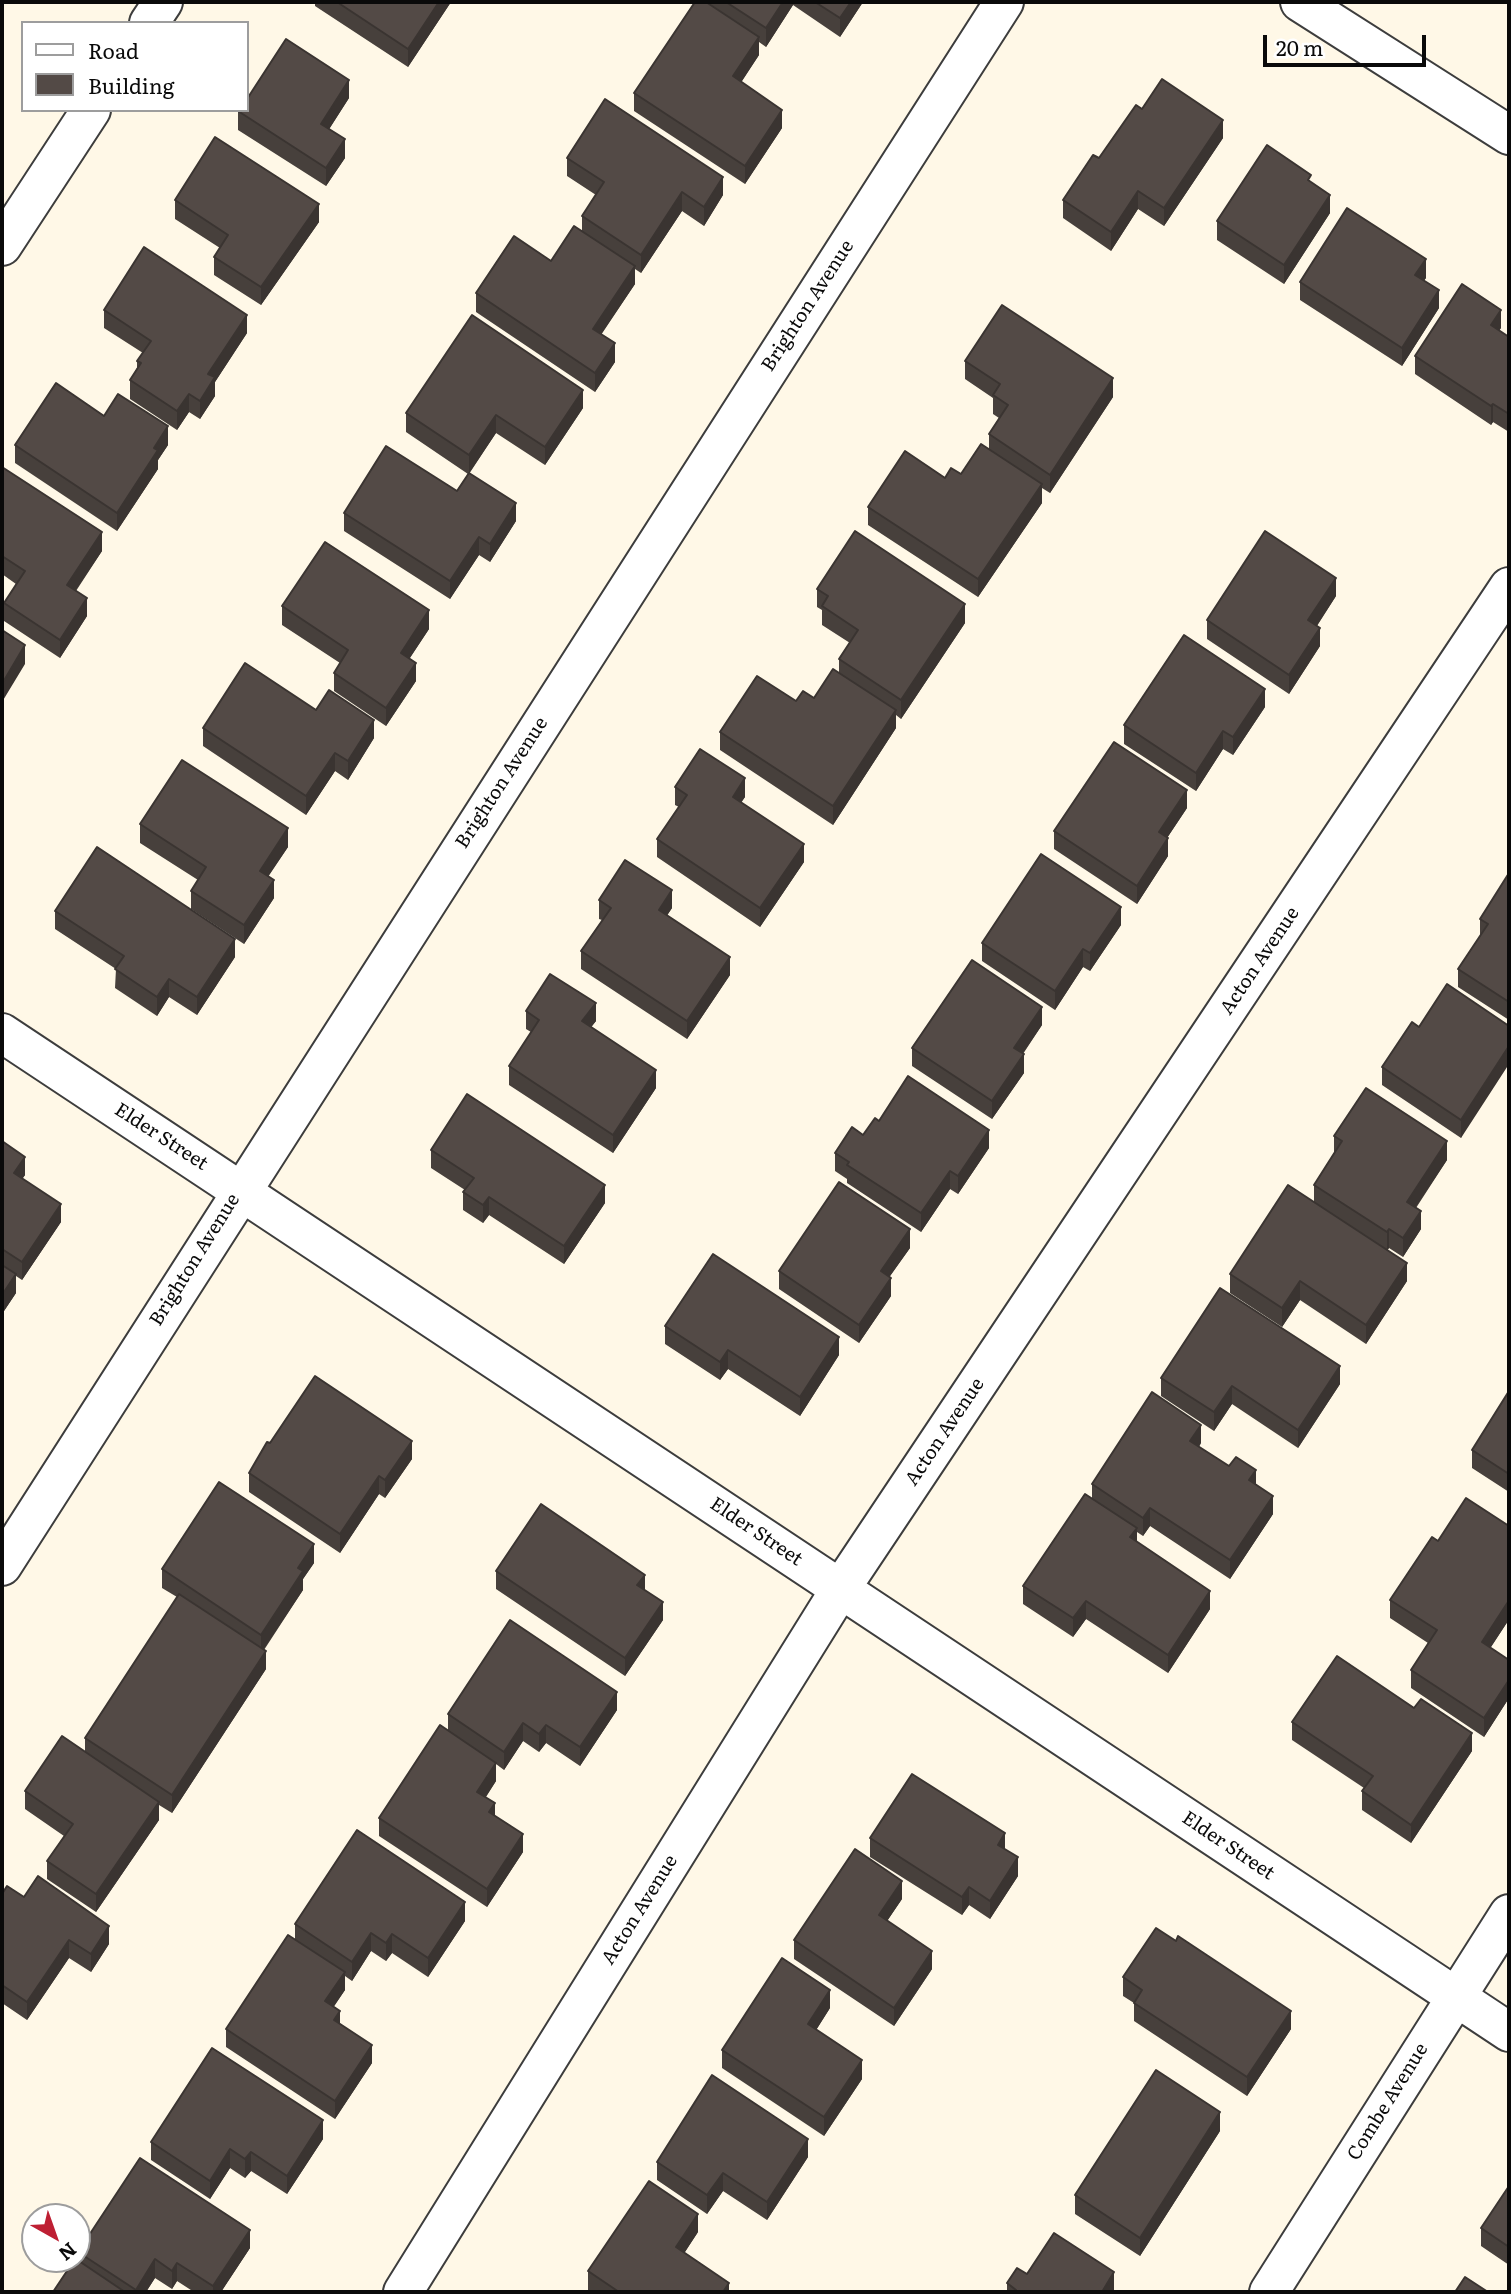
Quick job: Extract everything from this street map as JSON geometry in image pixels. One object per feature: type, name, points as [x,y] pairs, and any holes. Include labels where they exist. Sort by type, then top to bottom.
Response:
[{"type":"street","points":[[150,21],[163,2]]},
{"type":"street","name":"Brighton Avenue","points":[[2,1566],[241,1189],[1004,2]]},
{"type":"street","points":[[1300,2],[1509,135]]},
{"type":"street","points":[[2,246],[90,112]]},
{"type":"street","name":"Acton Avenue","points":[[403,2292],[841,1588],[1509,587]]},
{"type":"street","name":"Elder Street","points":[[2,1033],[1509,2032]]},
{"type":"street","name":"Combe Avenue","points":[[1269,2292],[1509,1914]]},
{"type":"building","points":[[337,2],[439,2],[408,49]]},
{"type":"building","points":[[695,2],[706,2],[759,37],[733,76],[782,110],[745,166],[634,93]]},
{"type":"building","points":[[726,2],[783,2],[766,28]]},
{"type":"building","points":[[815,2],[851,2],[840,18]]},
{"type":"building","points":[[286,39],[349,80],[321,124],[345,139],[326,168],[240,112],[248,112],[248,97]]},
{"type":"building","points":[[1162,79],[1223,120],[1164,208],[1138,191],[1111,232],[1063,200],[1093,155],[1099,158],[1136,105],[1142,109]]},
{"type":"building","points":[[605,99],[723,177],[704,207],[682,192],[641,255],[582,216],[604,182],[567,158]]},
{"type":"building","points":[[215,137],[319,204],[261,287],[214,257],[228,235],[175,200]]},
{"type":"building","points":[[1267,145],[1311,175],[1308,180],[1330,195],[1284,265],[1217,221]]},
{"type":"building","points":[[1347,208],[1426,259],[1415,275],[1439,290],[1402,348],[1300,282]]},
{"type":"building","points":[[574,226],[635,266],[593,329],[615,343],[595,373],[476,293],[514,236],[551,261]]},
{"type":"building","points":[[144,247],[247,315],[208,374],[215,377],[200,401],[189,394],[177,411],[130,380],[141,363],[137,361],[151,341],[104,310]]},
{"type":"building","points":[[1462,284],[1501,310],[1491,325],[1509,337],[1509,414],[1493,404],[1491,406],[1415,356]]},
{"type":"building","points":[[1002,305],[1113,378],[1050,475],[989,434],[1008,405],[993,395],[1000,384],[965,361]]},
{"type":"building","points":[[472,315],[583,390],[545,447],[496,415],[469,455],[406,413]]},
{"type":"building","points":[[56,383],[104,416],[118,394],[168,426],[154,448],[158,450],[117,513],[15,445]]},
{"type":"building","points":[[981,444],[1042,484],[978,579],[868,507],[905,451],[945,478],[951,468],[961,474]]},
{"type":"building","points":[[386,446],[457,491],[469,473],[516,503],[490,544],[479,537],[450,581],[344,513]]},
{"type":"building","points":[[2,467],[102,532],[67,585],[87,598],[60,640],[4,603],[25,571],[2,556]]},
{"type":"building","points":[[855,531],[965,604],[901,700],[839,659],[858,630],[822,606],[828,596],[817,589]]},
{"type":"building","points":[[1265,531],[1336,578],[1308,620],[1320,628],[1289,675],[1207,620]]},
{"type":"building","points":[[325,542],[429,610],[401,653],[416,663],[386,708],[334,673],[348,650],[282,606]]},
{"type":"building","points":[[2,630],[25,645],[2,684]]},
{"type":"building","points":[[1184,635],[1265,689],[1233,737],[1223,731],[1196,773],[1124,725]]},
{"type":"building","points":[[245,663],[316,710],[329,690],[374,720],[348,761],[335,753],[306,796],[203,728]]},
{"type":"building","points":[[833,669],[896,710],[833,806],[720,732],[757,676],[796,701],[803,691],[814,698]]},
{"type":"building","points":[[1114,742],[1187,790],[1159,832],[1168,838],[1137,886],[1054,831]]},
{"type":"building","points":[[700,749],[745,778],[733,797],[804,844],[760,908],[657,839],[687,795],[675,787]]},
{"type":"building","points":[[182,760],[288,828],[260,871],[274,880],[244,925],[191,891],[206,867],[140,824]]},
{"type":"building","points":[[97,847],[235,939],[197,997],[169,979],[157,997],[115,969],[124,956],[55,911]]},
{"type":"building","points":[[1041,854],[1121,907],[1090,953],[1083,949],[1055,991],[982,943]]},
{"type":"building","points":[[625,860],[672,890],[659,910],[730,957],[687,1021],[581,951],[611,908],[599,900]]},
{"type":"building","points":[[1509,873],[1509,1002],[1458,969],[1488,924],[1480,919]]},
{"type":"building","points":[[972,960],[1042,1007],[1014,1048],[1024,1054],[992,1101],[912,1048]]},
{"type":"building","points":[[550,974],[596,1003],[582,1021],[656,1070],[613,1135],[509,1066],[539,1020],[526,1011]]},
{"type":"building","points":[[1447,984],[1509,1026],[1509,1046],[1461,1120],[1382,1067],[1412,1022],[1419,1027]]},
{"type":"building","points":[[908,1076],[989,1130],[958,1176],[950,1171],[921,1213],[847,1165],[849,1162],[835,1153],[852,1127],[863,1135],[875,1118],[879,1121]]},
{"type":"building","points":[[1366,1088],[1447,1141],[1407,1202],[1421,1211],[1403,1238],[1389,1229],[1387,1232],[1314,1185],[1342,1141],[1334,1136]]},
{"type":"building","points":[[467,1094],[605,1185],[564,1246],[489,1197],[483,1205],[463,1192],[474,1178],[431,1150]]},
{"type":"building","points":[[2,1141],[25,1157],[14,1173],[61,1204],[22,1262],[2,1249]]},
{"type":"building","points":[[839,1182],[910,1229],[881,1271],[891,1278],[859,1325],[779,1271]]},
{"type":"building","points":[[1288,1185],[1407,1263],[1366,1325],[1300,1281],[1282,1308],[1230,1274]]},
{"type":"building","points":[[713,1254],[839,1337],[800,1397],[728,1350],[720,1362],[665,1326]]},
{"type":"building","points":[[2,1265],[16,1274],[2,1295]]},
{"type":"building","points":[[1220,1288],[1340,1366],[1298,1430],[1232,1386],[1214,1412],[1161,1378]]},
{"type":"building","points":[[315,1376],[412,1441],[385,1480],[379,1476],[340,1534],[249,1473],[267,1442],[270,1443]]},
{"type":"building","points":[[1509,1391],[1509,1474],[1472,1450]]},
{"type":"building","points":[[1152,1392],[1201,1425],[1190,1441],[1229,1466],[1236,1457],[1256,1470],[1249,1480],[1273,1496],[1230,1560],[1150,1508],[1143,1518],[1092,1484]]},
{"type":"building","points":[[219,1482],[314,1544],[298,1568],[303,1571],[261,1635],[162,1569]]},
{"type":"building","points":[[1085,1494],[1137,1528],[1130,1537],[1210,1591],[1168,1655],[1086,1601],[1073,1618],[1023,1586]]},
{"type":"building","points":[[1466,1498],[1509,1526],[1509,1603],[1482,1642],[1509,1660],[1509,1680],[1484,1718],[1411,1670],[1437,1630],[1390,1600],[1432,1537],[1438,1541]]},
{"type":"building","points":[[541,1504],[645,1575],[637,1585],[663,1602],[625,1658],[496,1571]]},
{"type":"building","points":[[179,1594],[266,1651],[172,1795],[85,1738]]},
{"type":"building","points":[[510,1620],[617,1692],[580,1747],[546,1725],[539,1734],[523,1723],[504,1752],[448,1714]]},
{"type":"building","points":[[1337,1656],[1414,1708],[1421,1699],[1472,1733],[1411,1825],[1362,1791],[1373,1776],[1292,1722]]},
{"type":"building","points":[[440,1725],[496,1763],[477,1792],[495,1803],[489,1812],[523,1834],[487,1889],[379,1818]]},
{"type":"building","points":[[62,1736],[159,1802],[96,1894],[47,1861],[73,1824],[25,1791]]},
{"type":"building","points":[[912,1774],[1005,1833],[998,1845],[1018,1857],[990,1901],[969,1887],[962,1897],[870,1838]]},
{"type":"building","points":[[357,1830],[465,1902],[428,1958],[392,1934],[386,1943],[371,1933],[352,1962],[295,1924]]},
{"type":"building","points":[[855,1849],[902,1881],[879,1915],[932,1951],[894,2008],[794,1940]]},
{"type":"building","points":[[38,1876],[109,1926],[91,1954],[69,1940],[27,2002],[2,1985],[2,1894],[7,1886],[24,1897]]},
{"type":"building","points":[[1156,1928],[1176,1941],[1178,1936],[1291,2011],[1247,2077],[1134,2003],[1142,1990],[1123,1977]]},
{"type":"building","points":[[288,1935],[345,1972],[325,2001],[340,2011],[334,2020],[372,2045],[335,2101],[226,2029]]},
{"type":"building","points":[[782,1958],[830,1990],[808,2024],[862,2060],[824,2117],[722,2050]]},
{"type":"building","points":[[212,2048],[323,2120],[287,2176],[251,2152],[245,2159],[230,2149],[210,2181],[151,2142]]},
{"type":"building","points":[[1156,2070],[1220,2112],[1140,2238],[1075,2195]]},
{"type":"building","points":[[712,2075],[808,2139],[767,2202],[723,2173],[707,2195],[657,2162]]},
{"type":"building","points":[[140,2158],[250,2230],[213,2286],[177,2263],[172,2271],[155,2259],[136,2290],[91,2261],[91,2232]]},
{"type":"building","points":[[649,2181],[698,2214],[676,2247],[729,2283],[723,2292],[619,2292],[588,2271]]},
{"type":"building","points":[[1509,2186],[1509,2247],[1481,2228]]},
{"type":"building","points":[[1054,2233],[1114,2272],[1102,2292],[1014,2292],[1016,2290],[1007,2283],[1017,2268],[1027,2274]]},
{"type":"building","points":[[91,2269],[125,2292],[53,2292],[66,2273],[91,2273]]},
{"type":"building","points":[[1465,2277],[1488,2292],[1455,2292]]}]
